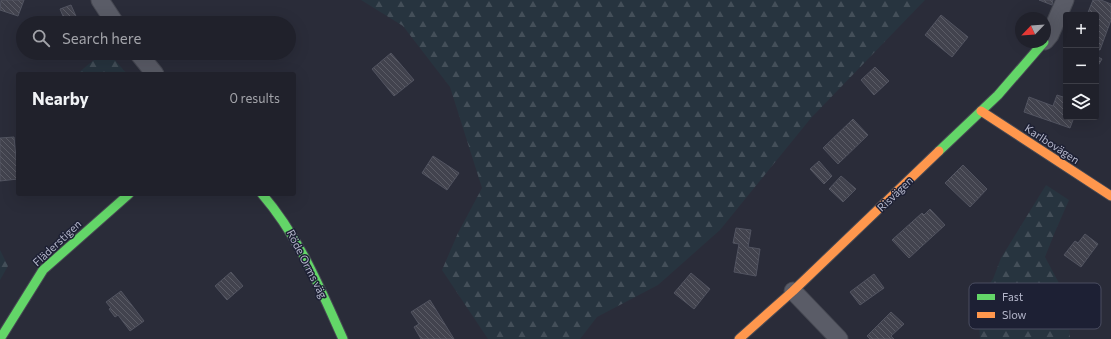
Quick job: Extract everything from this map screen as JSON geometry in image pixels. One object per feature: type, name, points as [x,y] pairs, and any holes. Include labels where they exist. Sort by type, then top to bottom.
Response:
[{"type":"street","points":[[100,0],[110,16]]},
{"type":"street","name":"Risvägen","points":[[1051,33],[1065,0]]},
{"type":"street","name":"Risvägen","points":[[739,339],[793,291],[998,95],[1038,48]]},
{"type":"street","points":[[144,60],[153,72]]},
{"type":"street","name":"Karlbovägen","points":[[981,111],[1111,196]]},
{"type":"street","name":"Fläderstigen","points":[[0,339],[43,270],[127,196]]},
{"type":"street","name":"Röde Orms väg","points":[[264,196],[288,226],[343,339]]},
{"type":"street","points":[[793,291],[839,339]]},
{"type":"green space","points":[[361,0],[925,0],[811,118],[720,230],[658,285],[597,317],[580,339],[488,339],[442,270],[458,233],[482,188],[450,87],[403,26]]},
{"type":"green space","points":[[94,60],[115,60],[125,72],[79,72]]},
{"type":"green space","points":[[1046,185],[1069,200],[1045,257],[1059,283],[990,283],[1001,258]]},
{"type":"green space","points":[[0,250],[8,266],[0,280]]},
{"type":"green space","points":[[979,329],[1069,329],[1070,339],[980,339]]},
{"type":"building","points":[[1,0],[24,0],[18,16],[0,10]]},
{"type":"building","points":[[1039,0],[1053,0],[1052,5]]},
{"type":"building","points":[[1093,0],[1101,0],[1111,4],[1111,20],[1100,50],[1099,12],[1088,12]]},
{"type":"building","points":[[71,5],[76,16],[63,16],[60,9]]},
{"type":"building","points":[[941,15],[968,37],[952,57],[925,35]]},
{"type":"building","points":[[391,53],[414,80],[394,96],[372,69]]},
{"type":"building","points":[[875,67],[889,81],[874,95],[861,80]]},
{"type":"building","points":[[1057,95],[1063,97],[1063,120],[1073,120],[1070,128],[1024,112],[1029,97],[1053,106]]},
{"type":"building","points":[[853,119],[868,135],[838,164],[823,148]]},
{"type":"building","points":[[14,137],[16,179],[0,181],[0,138]]},
{"type":"building","points":[[433,156],[459,173],[447,190],[422,173]]},
{"type":"building","points":[[819,161],[832,176],[824,184],[810,169]]},
{"type":"building","points":[[963,165],[987,189],[970,207],[945,183]]},
{"type":"building","points":[[841,176],[856,189],[843,202],[829,189]]},
{"type":"building","points":[[930,209],[945,225],[909,258],[892,240],[922,213],[924,215]]},
{"type":"building","points":[[736,228],[751,230],[748,247],[760,249],[756,276],[734,272],[739,244],[733,243]]},
{"type":"building","points":[[1085,234],[1098,244],[1081,267],[1064,255],[1075,241],[1078,243]]},
{"type":"building","points":[[231,272],[243,286],[227,300],[215,286]]},
{"type":"building","points":[[691,273],[710,289],[694,309],[674,293]]},
{"type":"building","points":[[874,274],[884,288],[860,305],[850,292]]},
{"type":"building","points":[[121,291],[144,321],[130,331],[118,315],[115,317],[109,309],[111,308],[106,302]]},
{"type":"building","points":[[430,300],[454,339],[421,339],[414,327],[419,324],[411,312]]},
{"type":"building","points":[[891,312],[904,324],[891,336],[894,339],[870,339],[867,336]]},
{"type":"traffic: fast","points":[[939,151],[998,95],[1039,48]]},
{"type":"traffic: fast","points":[[0,339],[43,270],[127,196]]},
{"type":"traffic: fast","points":[[264,196],[275,210],[298,245],[343,339]]},
{"type":"traffic: slow","points":[[981,111],[1111,196]]},
{"type":"traffic: slow","points":[[739,339],[793,291],[939,151]]}]
